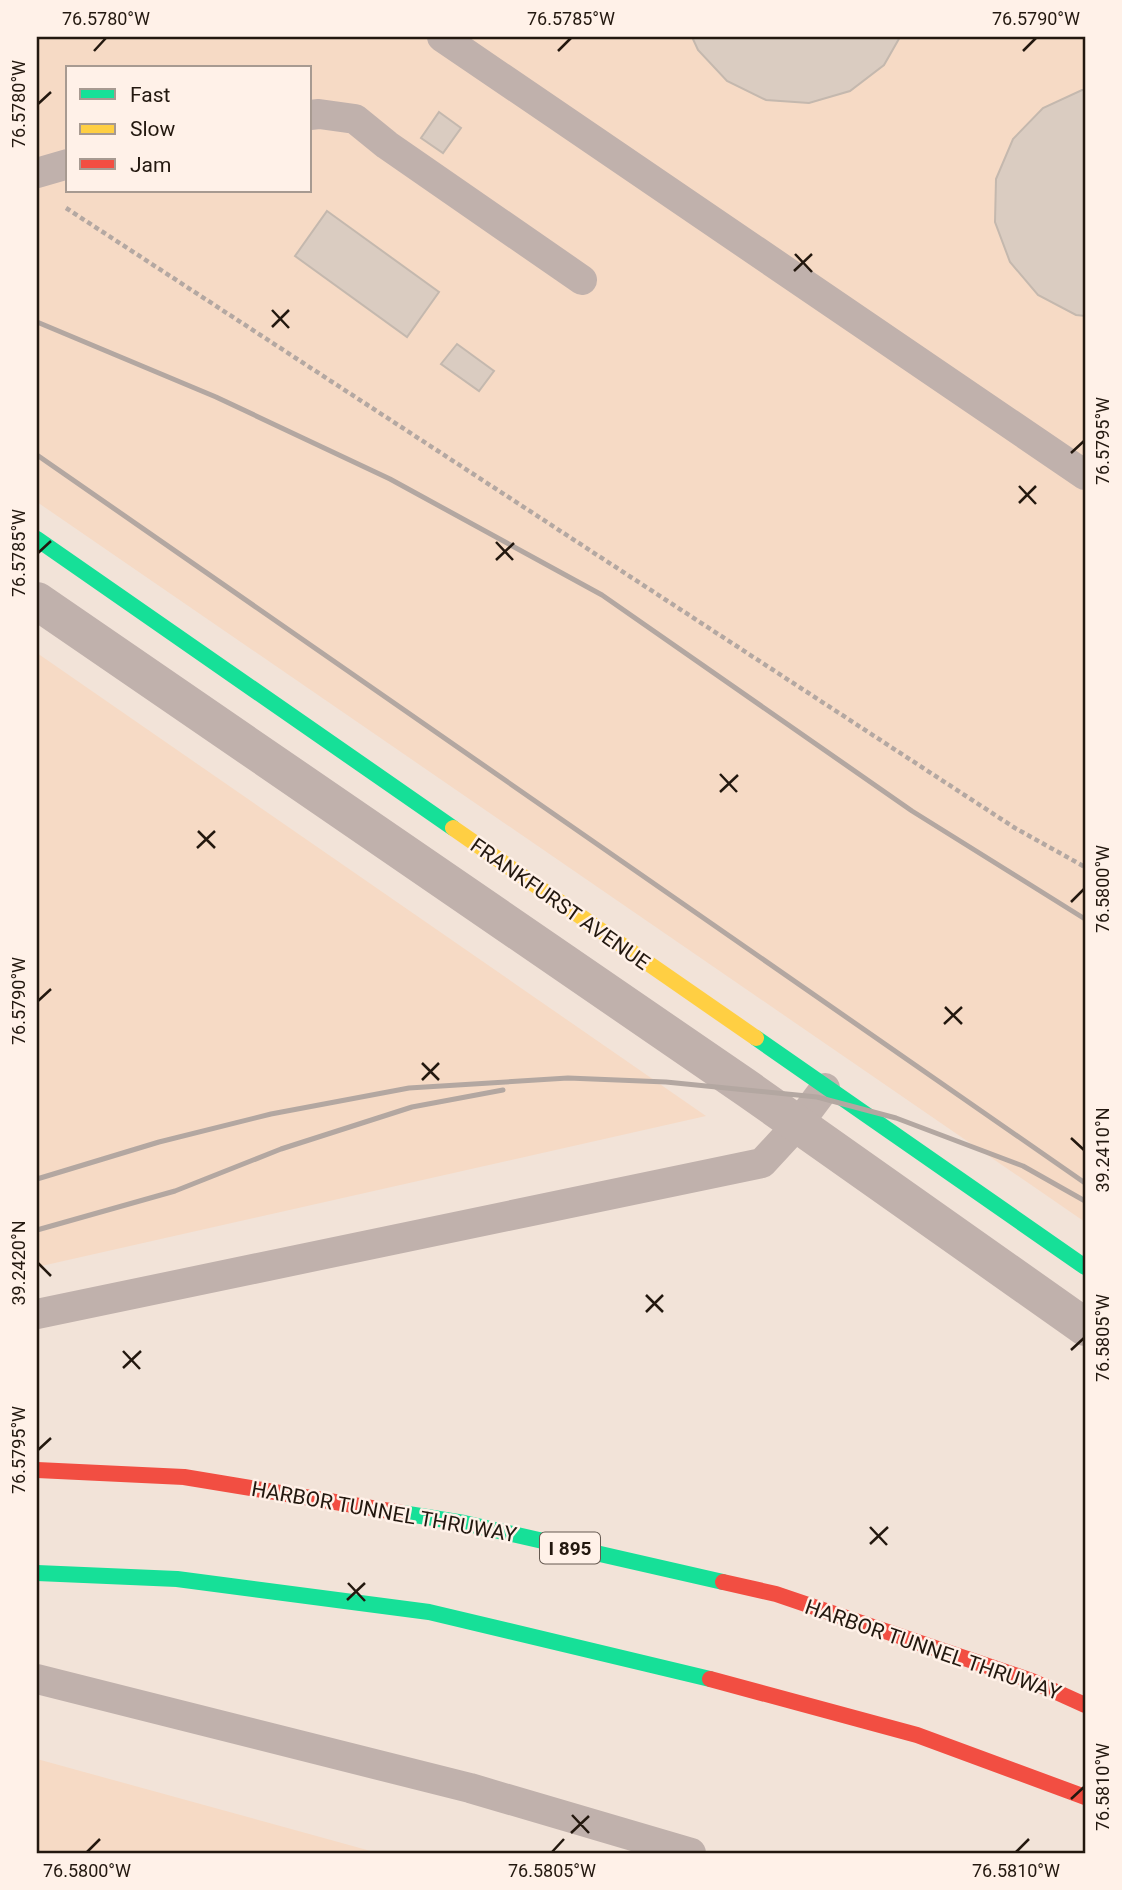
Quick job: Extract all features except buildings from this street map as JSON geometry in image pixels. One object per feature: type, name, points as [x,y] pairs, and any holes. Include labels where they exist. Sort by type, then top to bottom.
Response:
[{"type":"main road","name":"FRANKFURST AVENUE","points":[[37,538],[1085,1267]]},
{"type":"main road","name":"HARBOR TUNNEL THRUWAY","points":[[37,1471],[184,1477],[464,1523],[776,1594],[1032,1681],[1085,1705]]},
{"type":"main road","points":[[37,1573],[177,1579],[429,1612],[686,1673],[917,1735],[1085,1797]]},
{"type":"street","points":[[37,601],[798,1124],[1085,1326]]},
{"type":"lane","points":[[442,37],[1085,475]]},
{"type":"lane","points":[[312,115],[355,119],[387,145],[582,280]]},
{"type":"lane","points":[[37,173],[66,165]]},
{"type":"lane","points":[[37,1314],[762,1163],[798,1124],[825,1088]]},
{"type":"lane","points":[[37,1679],[470,1788],[691,1853]]},
{"type":"path","points":[[60,204],[1015,828],[1085,867]]},
{"type":"shaded area","points":[[37,37],[1085,37],[1085,1222],[37,502]]},
{"type":"shaded area","points":[[37,653],[706,1116],[37,1267]]},
{"type":"shaded area","points":[[37,1759],[378,1853],[37,1853]]},
{"type":"railway","points":[[37,322],[216,397],[390,479],[602,595],[912,811],[1085,919]]},
{"type":"railway","points":[[37,455],[1085,1183]]},
{"type":"railway","points":[[37,1179],[159,1142],[271,1114],[409,1088],[568,1078],[666,1082],[817,1097],[896,1118],[1023,1166],[1085,1201]]},
{"type":"railway","points":[[37,1230],[175,1191],[281,1149],[412,1107],[503,1090]]},
{"type":"traffic: fast","points":[[37,539],[453,828]]},
{"type":"traffic: fast","points":[[756,1038],[1085,1267]]},
{"type":"traffic: fast","points":[[402,1513],[464,1523],[723,1582]]},
{"type":"traffic: fast","points":[[37,1573],[177,1579],[429,1612],[710,1679]]},
{"type":"traffic: slow","points":[[453,828],[756,1038]]},
{"type":"traffic: jam","points":[[37,1470],[184,1477],[402,1513]]},
{"type":"traffic: jam","points":[[723,1582],[776,1594],[1032,1681],[1085,1705]]},
{"type":"traffic: jam","points":[[710,1679],[917,1735],[1085,1797]]}]
